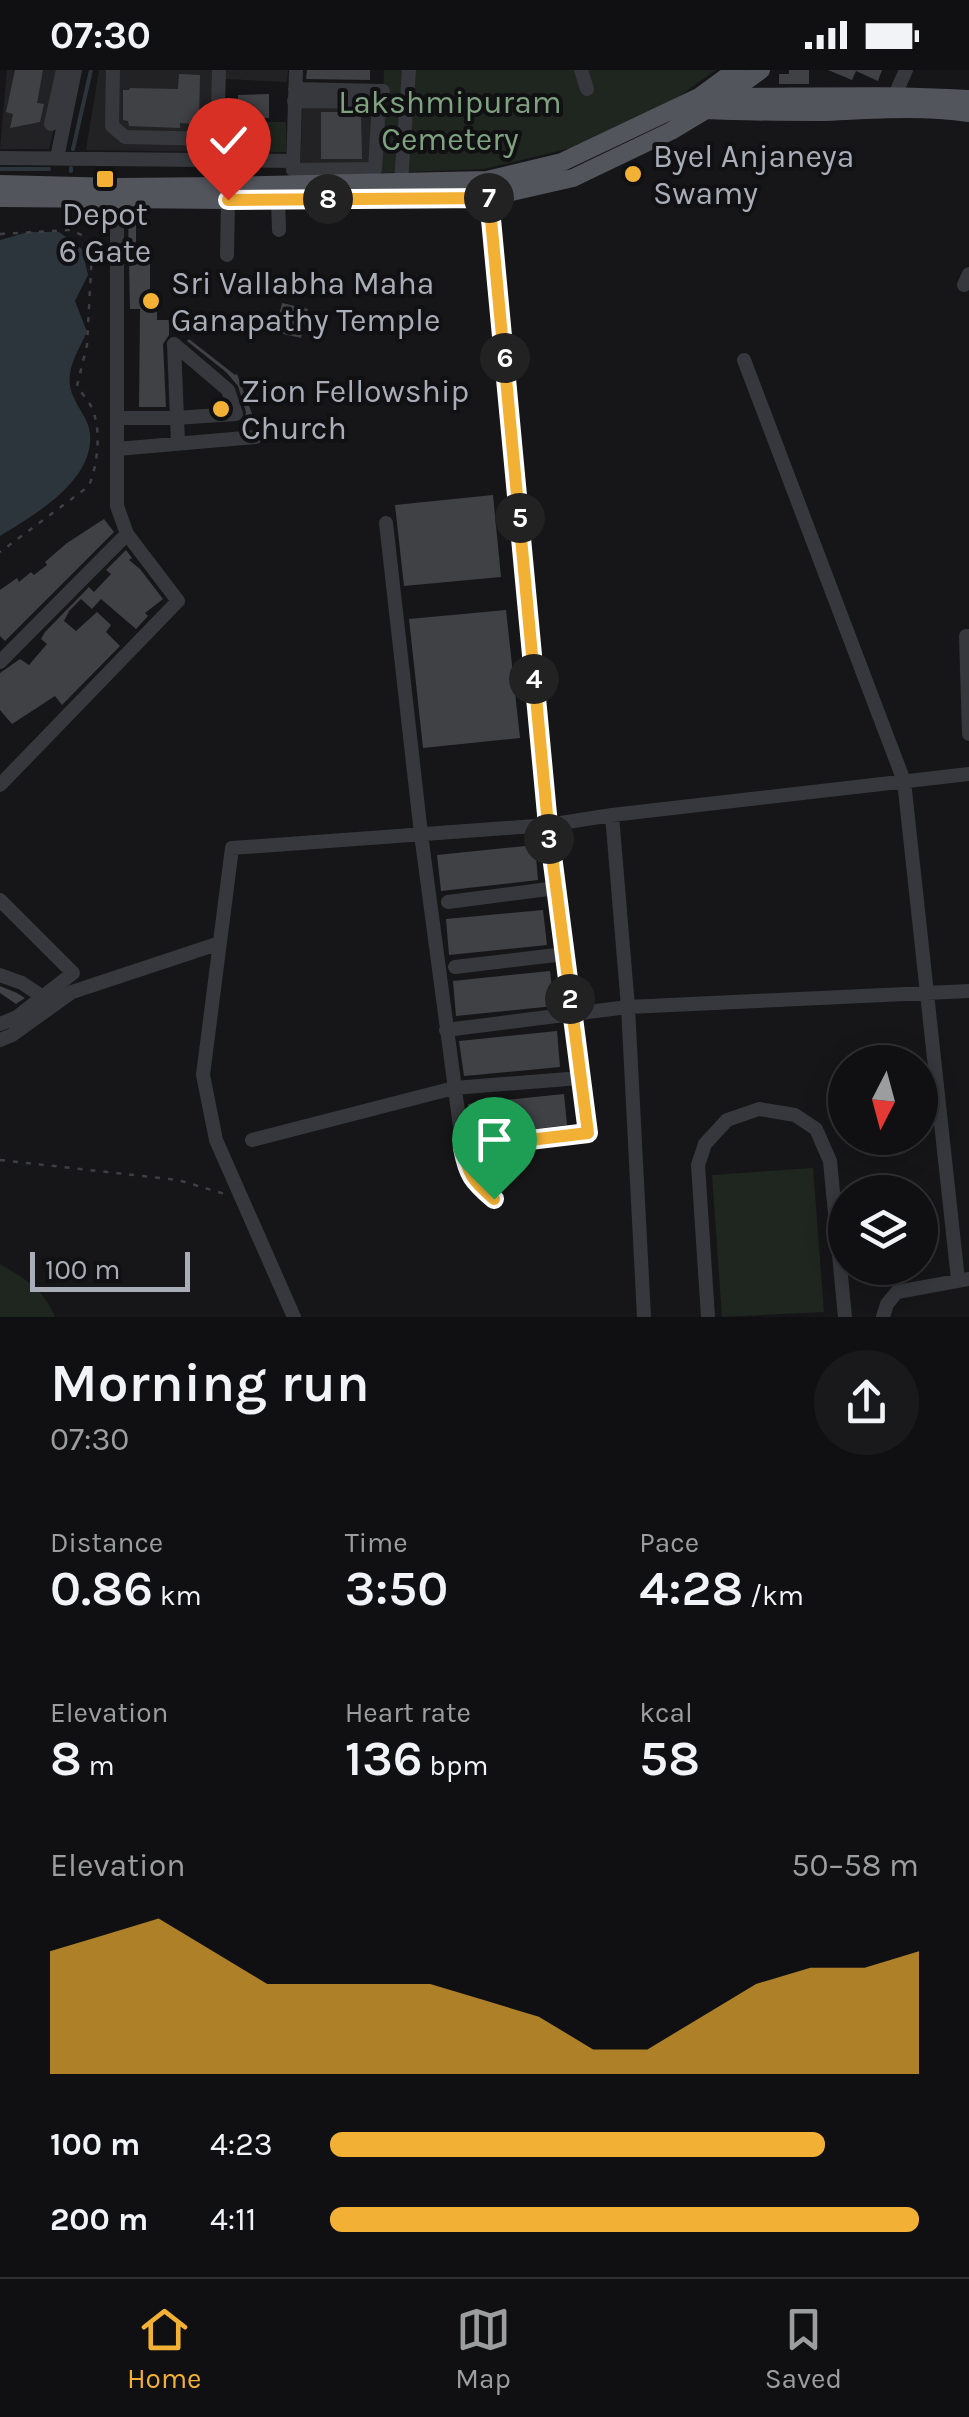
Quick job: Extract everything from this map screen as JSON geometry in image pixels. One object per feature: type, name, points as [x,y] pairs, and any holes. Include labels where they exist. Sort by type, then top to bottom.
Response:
[{"type":"main road","points":[[0,184],[224,193],[278,200],[489,198],[572,178],[671,132],[711,98],[736,70]]},
{"type":"main road","points":[[0,198],[118,200],[224,193],[293,172],[401,182],[487,180],[562,162],[711,98],[762,70]]},
{"type":"main road","points":[[762,70],[761,84],[769,97]]},
{"type":"main road","points":[[711,98],[969,98]]},
{"type":"main road","points":[[711,98],[824,112],[895,108],[969,112]]},
{"type":"street","points":[[57,158],[63,70]]},
{"type":"street","points":[[51,124],[75,70]]},
{"type":"street","points":[[113,70],[112,126],[124,136],[217,139]]},
{"type":"street","points":[[219,70],[217,139],[227,255]]},
{"type":"street","points":[[293,172],[296,70]]},
{"type":"street","points":[[401,182],[408,70]]},
{"type":"street","points":[[581,70],[588,90]]},
{"type":"street","points":[[895,95],[906,70]]},
{"type":"street","points":[[295,95],[383,91]]},
{"type":"street","points":[[0,158],[219,160],[293,172],[375,169],[379,102],[295,95]]},
{"type":"street","points":[[463,1148],[588,1133],[548,825],[489,198]]},
{"type":"street","points":[[0,786],[178,601],[127,534],[117,506],[118,200]]},
{"type":"street","points":[[278,200],[279,230]]},
{"type":"street","points":[[117,418],[175,418],[236,414],[228,390],[174,344],[175,418],[178,443]]},
{"type":"street","points":[[744,360],[904,781],[963,1280],[896,1292],[883,1317]]},
{"type":"street","points":[[117,448],[256,436]]},
{"type":"street","points":[[386,523],[420,834],[463,1148],[472,1179],[494,1199]]},
{"type":"street","points":[[0,662],[127,534]]},
{"type":"street","points":[[969,636],[969,734]]},
{"type":"street","points":[[294,1317],[216,1140],[203,1075],[232,848],[548,825],[969,774]]},
{"type":"street","points":[[612,815],[628,1007],[644,1317]]},
{"type":"street","points":[[448,902],[556,888]]},
{"type":"street","points":[[0,900],[74,972],[18,1018],[0,1024]]},
{"type":"street","points":[[0,1040],[72,992],[220,943]]},
{"type":"street","points":[[455,967],[564,954]]},
{"type":"street","points":[[0,974],[43,997]]},
{"type":"street","points":[[446,1030],[628,1007],[969,991]]},
{"type":"street","points":[[252,1140],[454,1088],[580,1078]]},
{"type":"street","points":[[708,1317],[698,1165],[705,1144],[728,1120],[759,1109],[795,1115],[816,1129],[830,1161],[845,1317]]},
{"type":"path","points":[[0,234],[71,230],[86,236],[92,252],[87,345],[77,386],[92,408],[97,433],[95,469],[89,486],[0,552]]},
{"type":"path","points":[[0,1160],[178,1180],[246,1204]]},
{"type":"shaded area","points":[[7,70],[67,70],[49,149],[0,149]]},
{"type":"shaded area","points":[[99,70],[288,70],[287,82],[225,79],[226,152],[86,150]]},
{"type":"shaded area","points":[[303,93],[383,96],[380,173],[300,173]]},
{"type":"shaded area","points":[[28,232],[59,232],[82,249],[88,275],[75,301],[87,332],[72,364],[70,381],[89,429],[89,451],[82,467],[59,495],[0,536],[0,240]]},
{"type":"green space","name":"Lakshmipuram Cemetery","points":[[384,70],[716,70],[674,100],[575,147],[484,169],[380,173]]},
{"type":"green space","points":[[226,122],[286,122],[286,152],[226,152]]},
{"type":"green space","points":[[813,1168],[824,1312],[722,1317],[712,1175]]},
{"type":"green space","points":[[0,1264],[39,1292],[55,1317],[0,1317]]},
{"type":"building","points":[[15,70],[43,70],[37,103],[44,104],[40,122],[10,128],[13,114],[6,112]]},
{"type":"building","points":[[307,70],[370,70],[370,80],[306,79]]},
{"type":"building","points":[[789,70],[809,70],[809,84],[779,84],[779,74],[789,74]]},
{"type":"building","points":[[828,70],[882,70],[878,81],[856,71],[852,80]]},
{"type":"building","points":[[179,74],[200,75],[199,124],[180,123],[180,128],[129,126],[123,120],[123,90],[178,89]]},
{"type":"building","points":[[269,94],[269,118],[238,118],[238,95]]},
{"type":"building","points":[[321,112],[361,112],[362,159],[321,159]]},
{"type":"building","points":[[128,215],[136,215],[136,256],[150,256],[150,295],[157,295],[157,320],[169,320],[169,335],[163,344],[166,407],[139,407],[140,309],[130,309]]},
{"type":"building","points":[[282,303],[308,309],[301,338],[275,332]]},
{"type":"building","points":[[189,339],[237,374],[254,419],[244,423],[246,412],[238,386]]},
{"type":"building","points":[[493,495],[501,577],[404,586],[395,505]]},
{"type":"building","points":[[104,519],[114,532],[5,641],[0,636],[0,590],[17,578],[19,582],[31,572],[34,575],[67,543]]},
{"type":"building","points":[[126,550],[132,558],[129,560],[163,599],[145,613],[148,616],[136,629],[101,599],[92,609],[81,599],[64,621],[76,631],[97,612],[111,625],[106,632],[120,646],[62,705],[55,696],[12,724],[0,710],[0,673],[20,659],[29,665],[47,644],[41,639],[45,632],[89,587],[94,592],[111,574],[106,570]]},
{"type":"building","points":[[506,610],[520,738],[423,748],[409,619]]},
{"type":"building","points":[[535,845],[538,880],[441,891],[437,855]]},
{"type":"building","points":[[543,910],[547,945],[449,955],[446,919]]},
{"type":"building","points":[[550,971],[554,1006],[456,1016],[453,981]]},
{"type":"building","points":[[0,986],[25,998],[16,1004],[0,993]]},
{"type":"building","points":[[557,1031],[560,1067],[464,1076],[459,1041]]},
{"type":"building","points":[[564,1094],[567,1125],[472,1137],[468,1104]]},
{"type":"waterway","points":[[73,149],[91,70]]},
{"type":"waterway","points":[[0,169],[49,169]]},
{"type":"place","name":"Byel Anjaneya Swamy","points":[[633,174]]},
{"type":"place","name":"Depot 6 Gate","points":[[105,179]]},
{"type":"place","name":"Sri Vallabha Maha Ganapathy Temple","points":[[151,301]]},
{"type":"place","name":"Zion Fellowship Church","points":[[221,409]]},
{"type":"route","points":[[228,200],[489,198],[548,825],[588,1133],[463,1148],[472,1179],[494,1199]]}]
